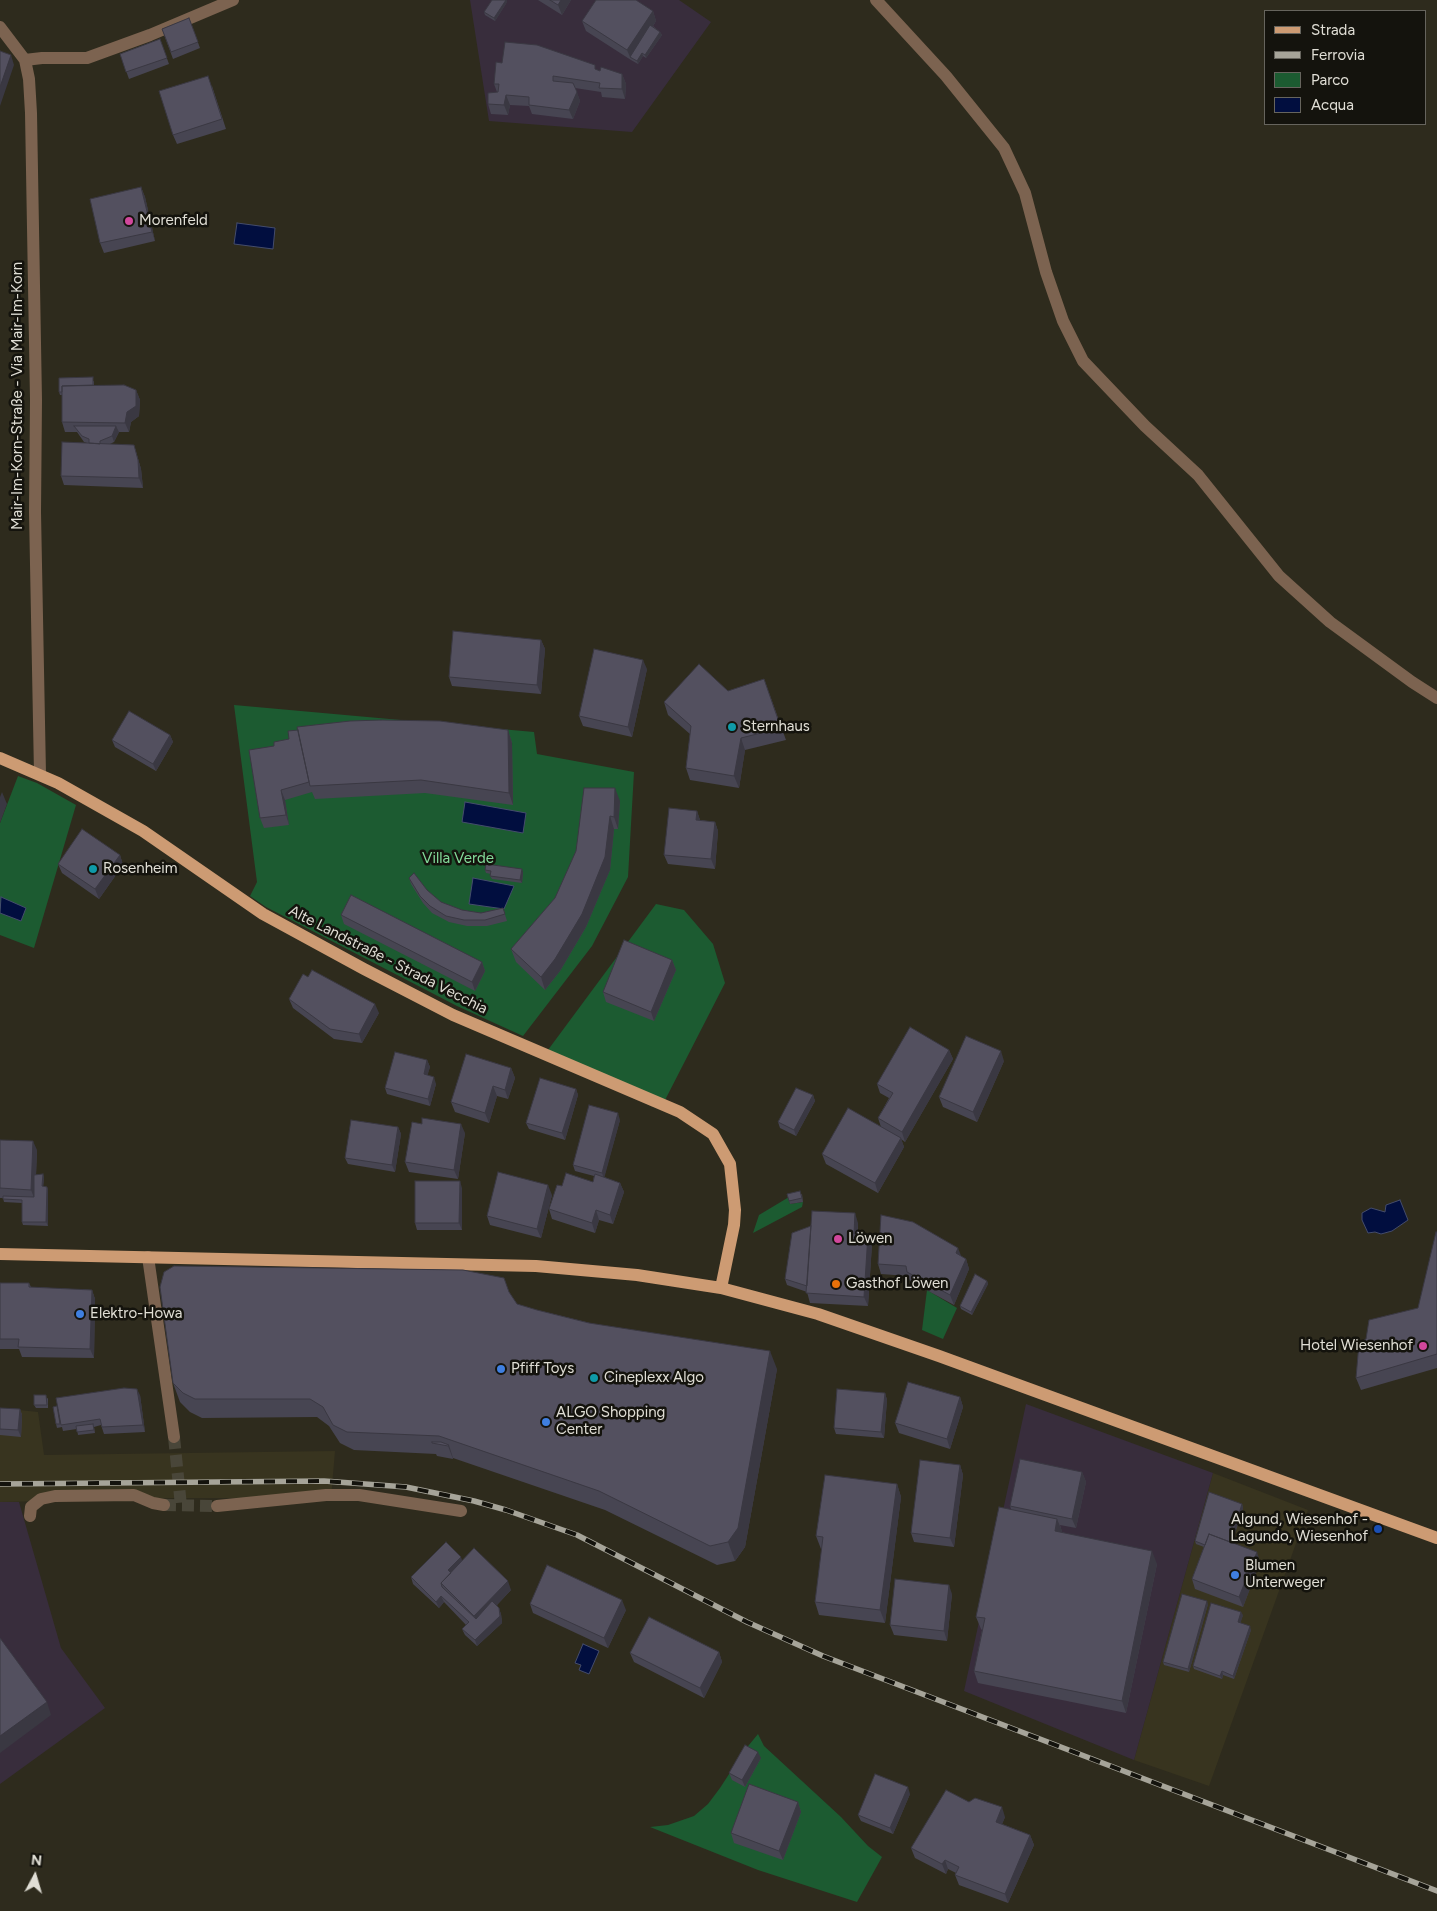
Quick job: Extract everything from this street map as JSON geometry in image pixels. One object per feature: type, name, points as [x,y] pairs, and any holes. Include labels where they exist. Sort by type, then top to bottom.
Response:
[{"type":"main road","name":"Alte Landstraße - Strada Vecchia","points":[[0,758],[40,774],[143,831],[263,914],[364,969],[453,1015],[680,1112],[713,1134],[730,1164],[735,1210],[721,1288]]},
{"type":"main road","points":[[0,1254],[536,1266],[637,1275],[721,1288],[818,1314],[939,1356],[1437,1538]]},
{"type":"street","points":[[25,60],[87,58],[150,35],[233,0]]},
{"type":"street","points":[[876,0],[946,76],[1004,148],[1026,193],[1046,272],[1063,321],[1083,361],[1145,426],[1198,475],[1280,576],[1330,622],[1437,698]]},
{"type":"street","name":"Mair-Im-Korn-Straße - Via Mair-Im-Korn","points":[[0,27],[25,60],[29,79],[36,400],[35,512],[40,774]]},
{"type":"street","points":[[148,1257],[174,1436]]},
{"type":"street","points":[[30,1516],[32,1507],[41,1499],[55,1496],[134,1495],[153,1503],[164,1505]]},
{"type":"street","points":[[217,1506],[326,1495],[359,1495],[462,1511]]},
{"type":"shaded area","points":[[470,0],[679,0],[711,22],[632,132],[489,121]]},
{"type":"shaded area","points":[[1026,1404],[1213,1473],[1134,1760],[964,1691]]},
{"type":"shaded area","points":[[0,1408],[38,1412],[44,1455],[335,1451],[331,1498],[175,1498],[0,1502]]},
{"type":"shaded area","points":[[1213,1473],[1308,1510],[1209,1786],[1134,1760]]},
{"type":"shaded area","points":[[0,1502],[19,1502],[61,1648],[105,1708],[0,1784]]},
{"type":"green space","name":"Villa Verde","points":[[234,705],[534,732],[537,754],[634,772],[628,877],[592,946],[523,1036],[457,1006],[266,907],[250,896],[257,882]]},
{"type":"green space","points":[[18,776],[37,783],[76,805],[34,948],[0,935],[0,823]]},
{"type":"green space","points":[[656,904],[684,910],[713,944],[725,983],[663,1104],[545,1054]]},
{"type":"green space","points":[[789,1197],[790,1204],[803,1202],[802,1207],[753,1233],[759,1215]]},
{"type":"green space","points":[[927,1290],[957,1308],[943,1339],[922,1330]]},
{"type":"green space","points":[[758,1734],[764,1746],[841,1817],[868,1846],[882,1857],[857,1902],[758,1870],[650,1827],[668,1825],[694,1816],[708,1804],[744,1751]]},
{"type":"water","points":[[237,223],[275,228],[273,249],[234,244]]},
{"type":"water","points":[[465,802],[526,813],[523,833],[462,822]]},
{"type":"water","points":[[473,878],[514,886],[504,909],[469,904]]},
{"type":"water","points":[[1,897],[26,908],[21,921],[0,913]]},
{"type":"water","points":[[1400,1200],[1408,1220],[1392,1231],[1381,1234],[1375,1232],[1368,1233],[1362,1220],[1362,1213],[1371,1208],[1385,1212],[1386,1205]]},
{"type":"water","points":[[583,1644],[599,1651],[589,1674],[579,1670],[581,1665],[575,1663]]},
{"type":"building","points":[[492,0],[506,0],[494,18],[484,12]]},
{"type":"building","points":[[550,0],[561,0],[558,5]]},
{"type":"building","points":[[596,0],[636,0],[653,11],[627,50],[582,21]]},
{"type":"building","points":[[189,18],[198,42],[171,52],[162,29]]},
{"type":"building","points":[[650,25],[660,32],[645,55],[642,53],[637,61],[630,57]]},
{"type":"building","points":[[160,39],[167,58],[126,72],[120,54]]},
{"type":"building","points":[[505,42],[537,45],[595,65],[595,69],[600,71],[601,67],[622,74],[622,89],[599,88],[600,83],[553,76],[553,81],[573,83],[577,92],[569,110],[529,105],[529,97],[506,95],[504,105],[488,104],[488,93],[498,92],[499,84],[494,84],[496,62],[502,63]]},
{"type":"building","points":[[0,51],[11,55],[0,87]]},
{"type":"building","points":[[208,76],[222,119],[173,135],[159,91]]},
{"type":"building","points":[[141,187],[152,232],[100,243],[90,199]]},
{"type":"building","points":[[93,377],[93,385],[62,386],[62,392],[59,392],[59,378]]},
{"type":"building","points":[[124,385],[136,390],[136,406],[127,412],[125,423],[62,422],[62,386]]},
{"type":"building","points":[[74,426],[116,426],[112,436],[100,441],[100,444],[89,443],[89,439],[82,436]]},
{"type":"building","points":[[62,442],[134,445],[138,460],[139,478],[61,476]]},
{"type":"building","points":[[453,631],[541,640],[537,685],[449,677]]},
{"type":"building","points":[[594,649],[643,660],[628,727],[579,716]]},
{"type":"building","name":"Sternhaus","points":[[699,664],[728,691],[764,679],[781,728],[741,738],[734,776],[686,768],[691,726],[664,702]]},
{"type":"building","points":[[129,711],[170,735],[153,764],[112,740]]},
{"type":"building","points":[[350,721],[440,721],[508,730],[509,793],[421,780],[310,786],[297,727]]},
{"type":"building","points":[[298,730],[309,782],[281,790],[286,815],[260,818],[249,750],[274,746],[274,742],[289,739],[288,731]]},
{"type":"building","points":[[584,788],[615,788],[614,817],[610,816],[605,857],[582,914],[555,959],[541,977],[511,949],[555,898],[576,851]]},
{"type":"building","points":[[669,808],[697,811],[696,820],[715,822],[711,859],[664,855]]},
{"type":"building","name":"Rosenheim","points":[[82,829],[120,855],[95,889],[58,864]]},
{"type":"building","points":[[486,864],[522,869],[520,880],[490,876],[491,871],[485,870]]},
{"type":"building","points":[[414,873],[427,890],[441,902],[462,910],[481,913],[503,908],[505,914],[485,920],[464,920],[446,916],[430,906],[420,896],[409,878]]},
{"type":"building","points":[[351,895],[482,962],[472,982],[341,915]]},
{"type":"building","points":[[624,940],[672,960],[651,1012],[603,992]]},
{"type":"building","points":[[312,970],[375,1004],[359,1034],[330,1029],[289,999],[303,974],[308,977]]},
{"type":"building","points":[[910,1027],[949,1050],[902,1132],[878,1118],[893,1093],[877,1084]]},
{"type":"building","points":[[966,1036],[1001,1051],[973,1112],[939,1097]]},
{"type":"building","points":[[395,1052],[427,1060],[424,1074],[434,1077],[428,1099],[385,1088]]},
{"type":"building","points":[[466,1054],[511,1068],[505,1090],[493,1086],[485,1113],[451,1102]]},
{"type":"building","points":[[540,1078],[576,1089],[562,1133],[526,1123]]},
{"type":"building","points":[[796,1088],[813,1095],[794,1130],[778,1122]]},
{"type":"building","points":[[589,1105],[618,1113],[602,1173],[573,1165]]},
{"type":"building","points":[[848,1108],[901,1138],[875,1183],[822,1154]]},
{"type":"building","points":[[422,1118],[461,1124],[454,1170],[405,1162],[412,1122],[422,1124]]},
{"type":"building","points":[[351,1120],[398,1127],[392,1165],[345,1158]]},
{"type":"building","points":[[0,1140],[33,1141],[31,1190],[0,1188]]},
{"type":"building","points":[[498,1172],[548,1185],[537,1229],[487,1216]]},
{"type":"building","points":[[566,1173],[593,1182],[595,1174],[620,1183],[610,1215],[596,1210],[592,1223],[549,1209],[557,1185],[562,1186]]},
{"type":"building","points":[[43,1174],[42,1186],[47,1187],[46,1222],[22,1222],[22,1200],[3,1199],[3,1196],[34,1197],[34,1175]]},
{"type":"building","points":[[415,1181],[460,1181],[459,1223],[415,1223]]},
{"type":"building","points":[[800,1191],[802,1198],[789,1201],[787,1194]]},
{"type":"building","points":[[812,1211],[855,1213],[854,1234],[868,1234],[864,1297],[806,1293]]},
{"type":"building","points":[[881,1215],[913,1222],[958,1248],[956,1253],[966,1259],[950,1295],[907,1272],[906,1266],[878,1264]]},
{"type":"building","points":[[811,1226],[807,1286],[785,1279],[792,1233]]},
{"type":"building","points":[[1436,1232],[1437,1354],[1356,1378],[1359,1343],[1366,1339],[1369,1320],[1418,1308]]},
{"type":"building","name":"ALGO Shopping Center","points":[[174,1266],[463,1270],[504,1278],[509,1292],[517,1304],[537,1310],[589,1323],[770,1351],[738,1528],[728,1542],[710,1546],[599,1491],[439,1436],[347,1432],[333,1425],[323,1407],[310,1399],[195,1399],[183,1393],[173,1383],[160,1287],[164,1272]]},
{"type":"building","points":[[975,1274],[987,1281],[971,1312],[960,1306]]},
{"type":"building","points":[[0,1283],[29,1283],[29,1287],[92,1290],[90,1349],[18,1347],[19,1339],[0,1339]]},
{"type":"building","points":[[908,1382],[960,1397],[947,1439],[895,1423]]},
{"type":"building","points":[[124,1388],[137,1389],[143,1425],[102,1427],[100,1419],[61,1425],[56,1398]]},
{"type":"building","points":[[837,1389],[885,1393],[881,1432],[834,1428]]},
{"type":"building","points":[[34,1395],[46,1395],[47,1405],[34,1405]]},
{"type":"building","points":[[57,1406],[60,1424],[56,1424],[53,1407]]},
{"type":"building","points":[[0,1408],[20,1409],[18,1430],[0,1429]]},
{"type":"building","points":[[93,1424],[94,1430],[77,1432],[76,1426]]},
{"type":"building","points":[[432,1442],[441,1442],[449,1445],[448,1446]]},
{"type":"building","points":[[1020,1459],[1082,1472],[1072,1519],[1010,1506]]},
{"type":"building","points":[[920,1460],[960,1465],[950,1538],[911,1533]]},
{"type":"building","points":[[825,1475],[897,1484],[880,1610],[815,1602],[823,1537],[816,1536]]},
{"type":"building","points":[[1209,1492],[1242,1504],[1230,1542],[1209,1534],[1205,1545],[1195,1541]]},
{"type":"building","points":[[999,1507],[1057,1519],[1055,1531],[1152,1551],[1122,1701],[974,1671],[985,1618],[976,1617]]},
{"type":"building","points":[[1209,1534],[1257,1552],[1239,1597],[1192,1579]]},
{"type":"building","points":[[446,1542],[461,1557],[448,1570],[451,1573],[441,1583],[442,1587],[476,1619],[492,1601],[499,1608],[500,1616],[475,1640],[462,1629],[469,1622],[441,1596],[436,1602],[411,1577]]},
{"type":"building","points":[[474,1548],[508,1581],[474,1616],[441,1583]]},
{"type":"building","points":[[547,1565],[622,1600],[604,1638],[530,1604]]},
{"type":"building","points":[[895,1579],[949,1585],[944,1631],[890,1625]]},
{"type":"building","points":[[1182,1594],[1207,1601],[1188,1669],[1163,1662]]},
{"type":"building","points":[[1211,1603],[1241,1612],[1238,1622],[1250,1626],[1233,1676],[1222,1671],[1220,1676],[1193,1666]]},
{"type":"building","points":[[649,1617],[719,1652],[700,1688],[630,1653]]},
{"type":"building","points":[[0,1638],[47,1702],[0,1736]]},
{"type":"building","points":[[745,1745],[758,1752],[742,1780],[729,1773]]},
{"type":"building","points":[[875,1774],[908,1787],[890,1828],[858,1815]]},
{"type":"building","points":[[749,1784],[798,1802],[779,1851],[731,1833]]},
{"type":"building","points":[[946,1790],[969,1802],[975,1798],[1002,1807],[996,1822],[1030,1835],[1005,1894],[955,1875],[959,1867],[945,1860],[942,1864],[911,1848]]},
{"type":"tunnel","points":[[174,1437],[181,1506]]},
{"type":"tunnel","points":[[164,1505],[217,1506]]},
{"type":"railway","points":[[0,1484],[324,1481],[406,1487],[474,1501],[506,1510],[577,1535],[747,1622],[823,1656],[1437,1891]]},
{"type":"place","name":"Morenfeld","points":[[129,221]]},
{"type":"place","name":"Sternhaus","points":[[732,727]]},
{"type":"place","name":"Rosenheim","points":[[93,869]]},
{"type":"place","name":"Löwen","points":[[838,1239]]},
{"type":"place","name":"Gasthof Löwen","points":[[836,1284]]},
{"type":"place","name":"Elektro-Howa","points":[[80,1314]]},
{"type":"place","name":"Hotel Wiesenhof","points":[[1423,1346]]},
{"type":"place","name":"Pfiff Toys","points":[[501,1369]]},
{"type":"place","name":"Cineplexx Algo","points":[[594,1378]]},
{"type":"place","name":"ALGO Shopping Center","points":[[546,1422]]},
{"type":"place","name":"Algund, Wiesenhof - Lagundo, Wiesenhof","points":[[1378,1529]]},
{"type":"place","name":"Blumen Unterweger","points":[[1235,1575]]}]
